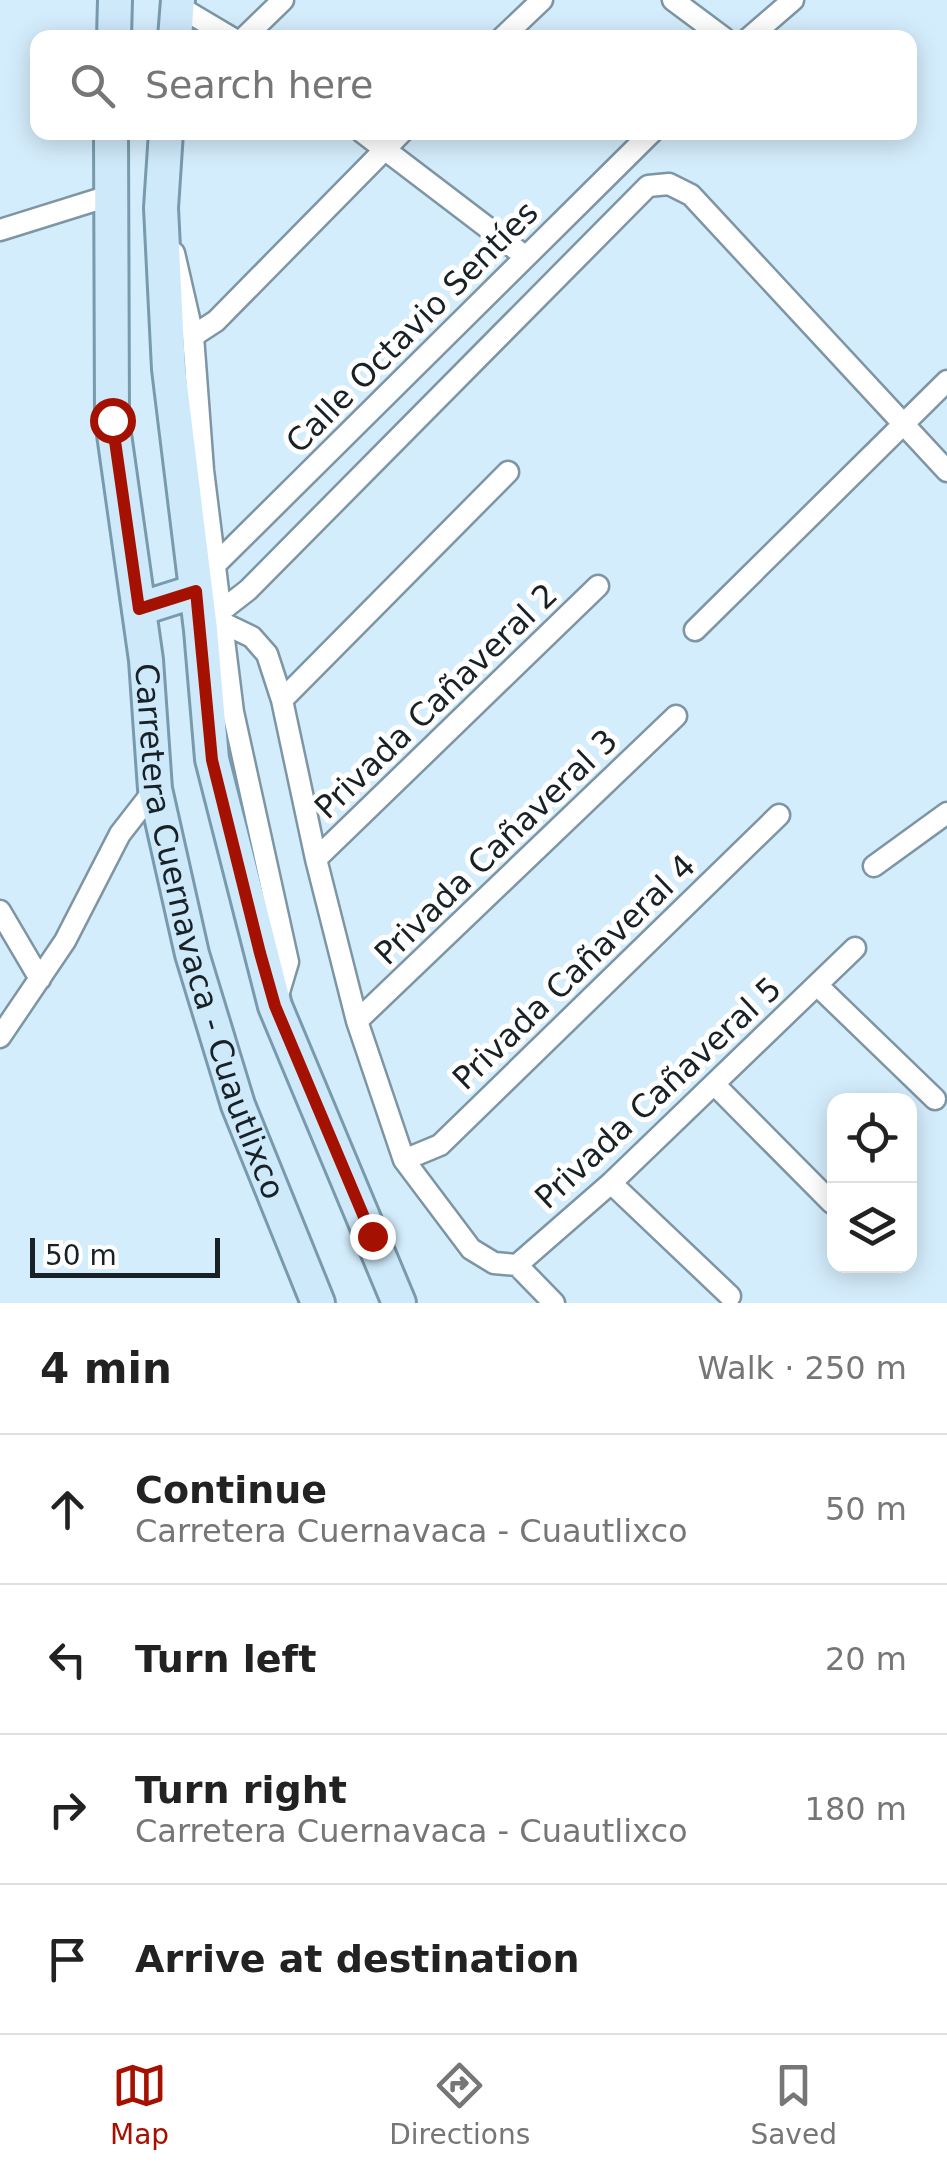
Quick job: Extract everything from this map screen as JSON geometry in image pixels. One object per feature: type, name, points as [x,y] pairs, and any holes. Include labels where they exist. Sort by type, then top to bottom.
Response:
[{"type":"main road","points":[[114,30],[115,0]]},
{"type":"main road","name":"Carretera Cuernavaca - Cuautlixco","points":[[111,140],[112,420],[139,609],[155,788],[192,954],[238,1106],[318,1303]]},
{"type":"main road","name":"Carretera Cuernavaca - Cuautlixco","points":[[165,140],[161,208],[170,369],[214,598],[212,760],[275,1006],[399,1303]]},
{"type":"main road","points":[[139,609],[214,598]]},
{"type":"street","points":[[252,30],[283,0]]},
{"type":"street","points":[[510,30],[542,0]]},
{"type":"street","points":[[673,0],[713,30]]},
{"type":"street","points":[[759,30],[793,0]]},
{"type":"street","points":[[177,15],[213,30]]},
{"type":"street","points":[[373,140],[526,257]]},
{"type":"street","points":[[193,336],[216,321],[394,140]]},
{"type":"street","name":"Calle Octavio Sentíes","points":[[214,598],[422,360],[644,140]]},
{"type":"street","points":[[214,598],[248,590],[648,186],[668,184],[692,194],[947,471]]},
{"type":"street","points":[[0,230],[109,196]]},
{"type":"street","points":[[161,208],[193,336],[214,598],[267,654],[282,700],[316,860],[358,1021],[404,1160],[471,1249],[494,1264],[517,1265],[554,1303]]},
{"type":"street","points":[[422,360],[448,388]]},
{"type":"street","points":[[695,630],[947,380]]},
{"type":"street","points":[[282,700],[508,472]]},
{"type":"street","name":"Privada Cañaveral 2","points":[[316,860],[598,586]]},
{"type":"street","name":"Privada Cañaveral 3","points":[[358,1021],[676,716]]},
{"type":"street","points":[[0,1037],[65,941],[120,834],[155,788]]},
{"type":"street","points":[[874,866],[947,813]]},
{"type":"street","name":"Privada Cañaveral 4","points":[[404,1160],[440,1145],[779,814]]},
{"type":"street","points":[[0,911],[40,978]]},
{"type":"street","name":"Privada Cañaveral 5","points":[[517,1265],[611,1183],[855,948]]},
{"type":"street","points":[[816,986],[935,1099]]},
{"type":"street","points":[[714,1084],[827,1199]]},
{"type":"street","points":[[611,1183],[730,1296]]},
{"type":"route","points":[[112,420],[139,609],[196,591],[212,760],[260,953],[275,1006],[372,1236]]}]
